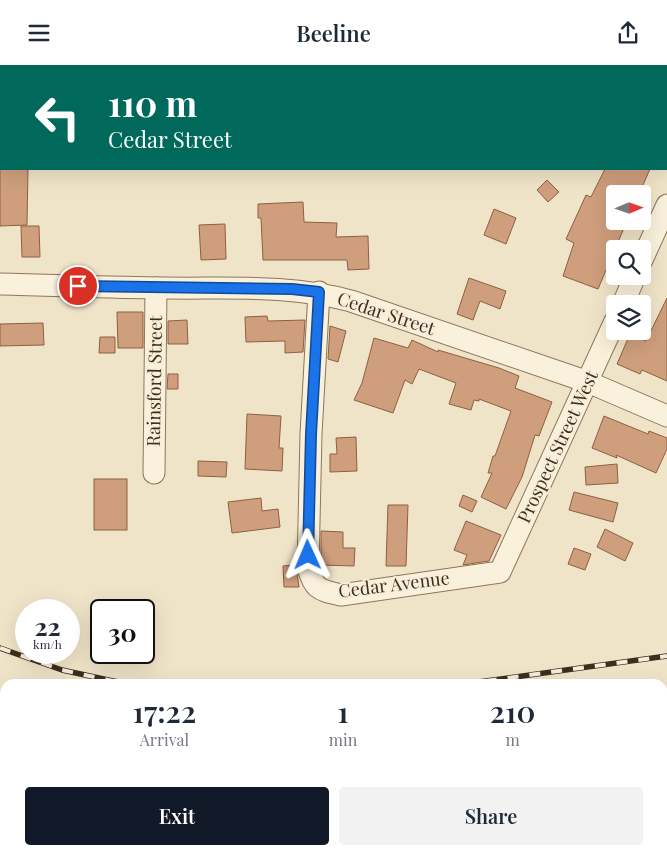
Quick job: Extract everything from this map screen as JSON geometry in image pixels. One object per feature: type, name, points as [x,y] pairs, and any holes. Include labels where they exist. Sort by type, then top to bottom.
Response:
[{"type":"street","points":[[651,240],[667,205]]},
{"type":"street","name":"Cedar Street","points":[[0,284],[292,289],[319,292],[351,301],[588,382],[667,416]]},
{"type":"street","name":"Rainsford Street","points":[[154,473],[156,288]]},
{"type":"street","name":"Cedar Avenue","points":[[319,292],[307,543],[312,581],[320,591],[341,595],[500,572]]},
{"type":"street","name":"Prospect Street West","points":[[500,572],[607,340]]},
{"type":"building","points":[[0,170],[28,170],[27,225],[0,226]]},
{"type":"building","points":[[604,170],[650,170],[643,185],[606,185],[606,230],[623,230],[619,240],[606,240],[606,270],[598,289],[563,276],[574,243],[566,239],[586,195],[591,197]]},
{"type":"building","points":[[547,180],[559,192],[548,202],[537,190]]},
{"type":"building","points":[[303,202],[304,222],[337,223],[336,237],[368,236],[369,269],[348,270],[347,260],[263,260],[261,218],[258,218],[258,204]]},
{"type":"building","points":[[494,209],[516,218],[506,244],[484,235]]},
{"type":"building","points":[[225,224],[226,259],[201,260],[199,225]]},
{"type":"building","points":[[21,226],[39,226],[40,257],[22,257]]},
{"type":"building","points":[[469,278],[506,291],[500,309],[480,301],[473,320],[457,314]]},
{"type":"building","points":[[667,298],[667,381],[642,370],[640,374],[617,364],[627,340],[651,340],[651,331]]},
{"type":"building","points":[[117,312],[143,312],[143,348],[118,348]]},
{"type":"building","points":[[267,316],[268,321],[305,320],[303,352],[285,353],[285,341],[246,342],[245,317]]},
{"type":"building","points":[[187,320],[188,344],[168,344],[168,321]]},
{"type":"building","points":[[43,323],[44,345],[0,346],[0,324]]},
{"type":"building","points":[[330,326],[346,331],[338,362],[328,359]]},
{"type":"building","points":[[100,337],[115,337],[115,353],[99,353]]},
{"type":"building","points":[[374,338],[408,348],[412,340],[438,352],[438,350],[499,368],[519,376],[515,388],[552,402],[539,436],[535,435],[522,477],[506,509],[481,497],[492,473],[488,473],[493,456],[495,456],[511,411],[479,399],[479,401],[474,400],[471,410],[449,404],[456,383],[419,369],[412,384],[405,380],[393,413],[354,400],[362,383]]},
{"type":"building","points":[[168,374],[178,374],[178,389],[167,389]]},
{"type":"building","points":[[247,414],[281,416],[279,448],[283,448],[282,471],[245,469]]},
{"type":"building","points":[[604,416],[648,434],[649,431],[667,438],[667,449],[656,473],[616,455],[617,458],[592,448]]},
{"type":"building","points":[[356,437],[357,471],[330,472],[330,454],[337,454],[336,438]]},
{"type":"building","points":[[198,461],[227,462],[226,477],[198,476]]},
{"type":"building","points":[[617,464],[618,483],[586,485],[585,467]]},
{"type":"building","points":[[94,479],[127,479],[127,530],[94,530]]},
{"type":"building","points":[[574,492],[618,503],[613,522],[569,510]]},
{"type":"building","points":[[463,495],[477,501],[472,512],[459,506]]},
{"type":"building","points":[[261,498],[262,511],[278,509],[280,527],[232,533],[228,502]]},
{"type":"building","points":[[388,505],[408,505],[406,566],[386,566]]},
{"type":"building","points":[[466,521],[501,535],[489,561],[463,565],[467,555],[454,550]]},
{"type":"building","points":[[605,529],[633,543],[625,561],[597,547]]},
{"type":"building","points":[[321,531],[343,532],[343,548],[355,548],[354,566],[321,565]]},
{"type":"building","points":[[574,548],[591,554],[585,570],[568,564]]},
{"type":"building","points":[[296,565],[299,587],[284,587],[283,566]]},
{"type":"railway","points":[[0,648],[62,670],[104,679]]},
{"type":"railway","points":[[500,679],[667,656]]},
{"type":"route","points":[[78,286],[292,289],[319,292],[311,434],[308,555]]}]
